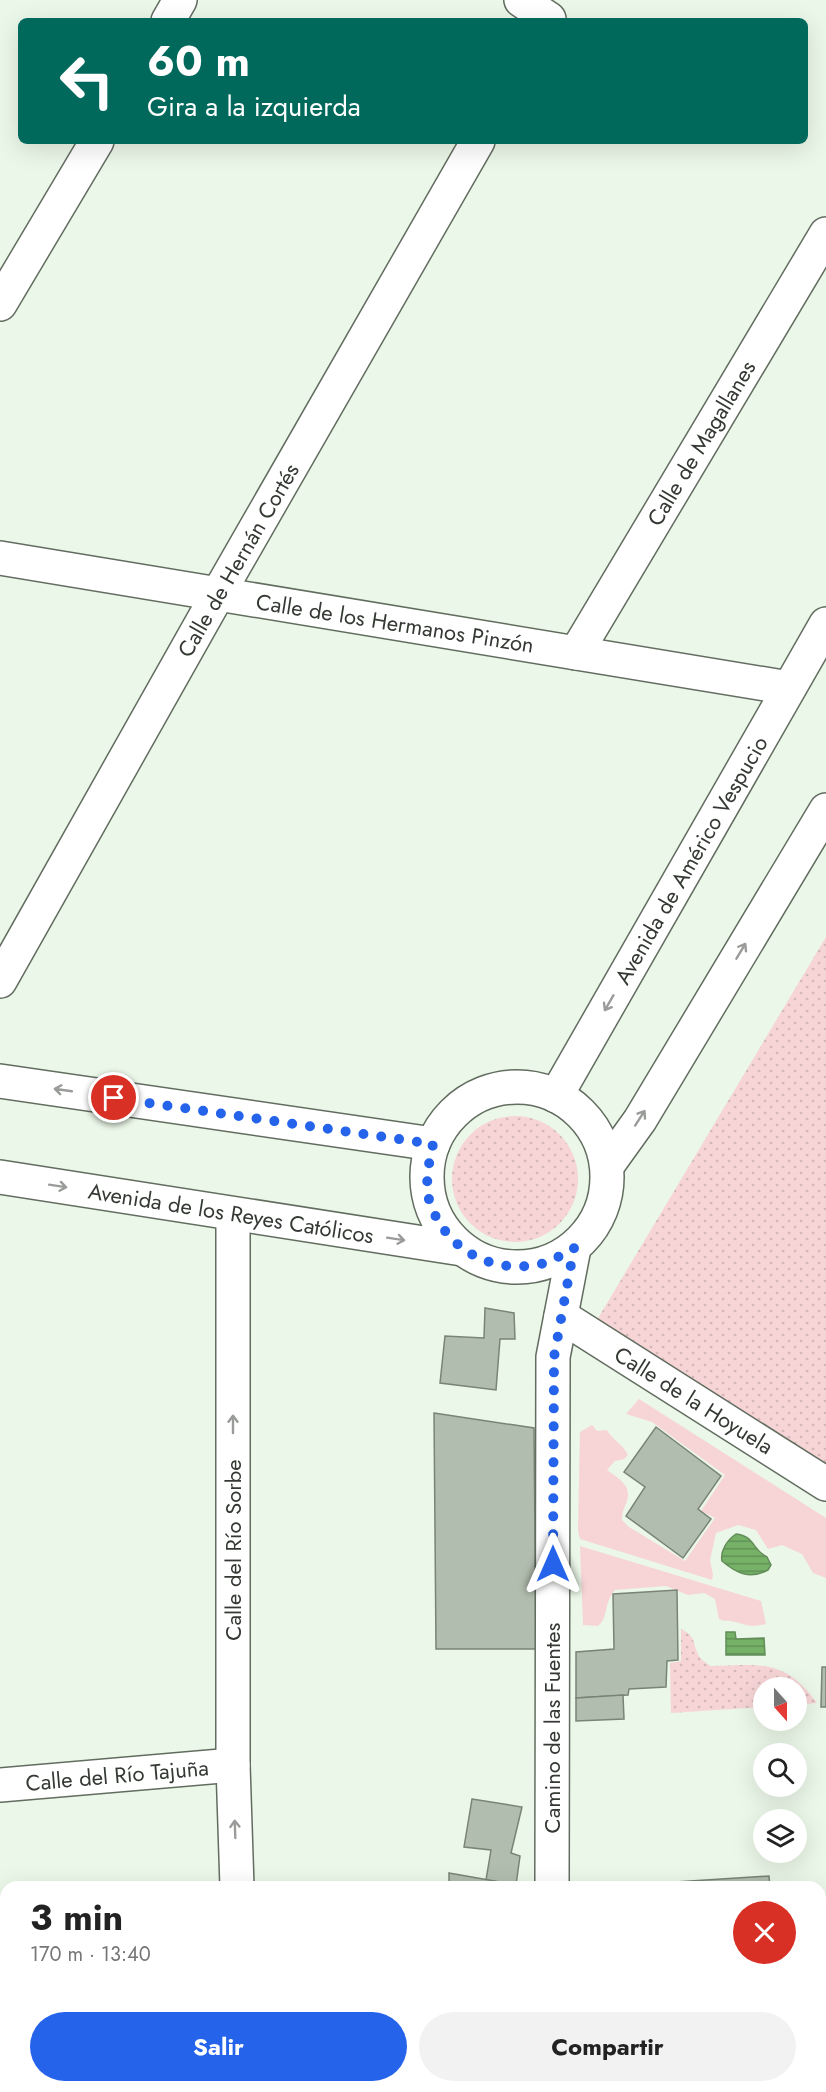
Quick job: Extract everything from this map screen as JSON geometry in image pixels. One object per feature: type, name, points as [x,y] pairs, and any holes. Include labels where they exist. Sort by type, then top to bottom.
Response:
[{"type":"street","points":[[170,18],[180,0]]},
{"type":"street","points":[[520,0],[552,13]]},
{"type":"street","points":[[0,304],[95,144]]},
{"type":"street","name":"Calle de Hernán Cortés","points":[[0,981],[218,594],[476,144]]},
{"type":"street","name":"Calle de Magallanes","points":[[576,653],[826,234]]},
{"type":"street","name":"Calle de los Hermanos Pinzón","points":[[0,558],[789,688]]},
{"type":"street","name":"Avenida de Américo Vespucio","points":[[556,1096],[826,624]]},
{"type":"street","points":[[607,1166],[640,1120],[826,810]]},
{"type":"street","points":[[0,1081],[433,1144]]},
{"type":"street","points":[[527,1087],[556,1096],[581,1113],[598,1138],[607,1166],[605,1197],[594,1225],[574,1248],[547,1262],[517,1267],[488,1263],[462,1249],[442,1228],[430,1202],[427,1173],[433,1144],[448,1119],[470,1100],[498,1089],[527,1087]]},
{"type":"street","name":"Avenida de los Reyes Católicos","points":[[0,1177],[462,1249]]},
{"type":"street","name":"Calle del Río Sorbe","points":[[233,1214],[233,1765],[237,1881]]},
{"type":"street","name":"Camino de las Fuentes","points":[[552,1881],[554,1357],[574,1248]]},
{"type":"street","name":"Calle de la Hoyuela","points":[[561,1316],[826,1484]]},
{"type":"street","name":"Calle del Río Tajuña","points":[[0,1785],[233,1765]]},
{"type":"shaded area","points":[[826,937],[826,1464],[597,1320]]},
{"type":"shaded area","points":[[515,1116],[539,1121],[559,1135],[573,1155],[578,1179],[573,1203],[559,1223],[539,1237],[515,1242],[491,1237],[471,1223],[457,1203],[452,1179],[457,1155],[471,1135],[491,1121]]},
{"type":"shaded area","points":[[639,1399],[826,1518],[826,1578],[813,1573],[802,1554],[782,1545],[768,1549],[756,1530],[738,1525],[716,1533],[710,1560],[712,1580],[580,1539],[578,1531],[580,1432],[592,1425],[597,1431],[607,1430],[628,1455],[624,1459],[615,1461],[607,1470],[623,1482],[628,1491],[622,1520],[629,1527],[685,1561],[715,1518],[701,1511],[725,1475],[652,1422],[626,1414]]},
{"type":"shaded area","points":[[736,1534],[747,1537],[758,1551],[767,1557],[771,1565],[768,1570],[749,1575],[733,1569],[722,1561],[725,1546]]},
{"type":"shaded area","points":[[580,1546],[761,1601],[766,1624],[750,1626],[721,1620],[715,1599],[704,1593],[688,1595],[666,1586],[615,1590],[598,1626],[583,1625]]},
{"type":"shaded area","points":[[681,1629],[692,1638],[700,1657],[710,1666],[758,1665],[782,1671],[792,1677],[753,1677],[753,1708],[671,1713],[670,1663],[681,1661]]},
{"type":"shaded area","points":[[726,1632],[735,1632],[736,1639],[764,1638],[765,1655],[726,1655]]},
{"type":"shaded area","points":[[807,1690],[817,1703],[807,1704]]},
{"type":"building","points":[[485,1308],[514,1313],[515,1339],[500,1339],[496,1390],[440,1383],[445,1336],[484,1338]]},
{"type":"building","points":[[434,1413],[534,1428],[536,1649],[436,1649]]},
{"type":"building","points":[[656,1427],[721,1476],[698,1509],[711,1519],[683,1558],[626,1516],[645,1487],[624,1472]]},
{"type":"building","points":[[677,1590],[678,1660],[667,1661],[666,1687],[629,1689],[628,1695],[576,1698],[576,1652],[614,1649],[613,1594]]},
{"type":"building","points":[[822,1667],[826,1667],[826,1707],[821,1707]]},
{"type":"building","points":[[623,1695],[624,1719],[576,1721],[576,1698]]},
{"type":"building","points":[[472,1799],[522,1807],[511,1853],[520,1856],[517,1881],[486,1880],[491,1850],[464,1847]]},
{"type":"building","points":[[449,1873],[495,1881],[449,1881]]},
{"type":"building","points":[[769,1876],[769,1881],[691,1881]]},
{"type":"route","points":[[114,1098],[433,1144],[427,1173],[430,1202],[442,1228],[462,1249],[488,1263],[517,1267],[547,1262],[574,1248],[554,1357],[553,1564]]}]
